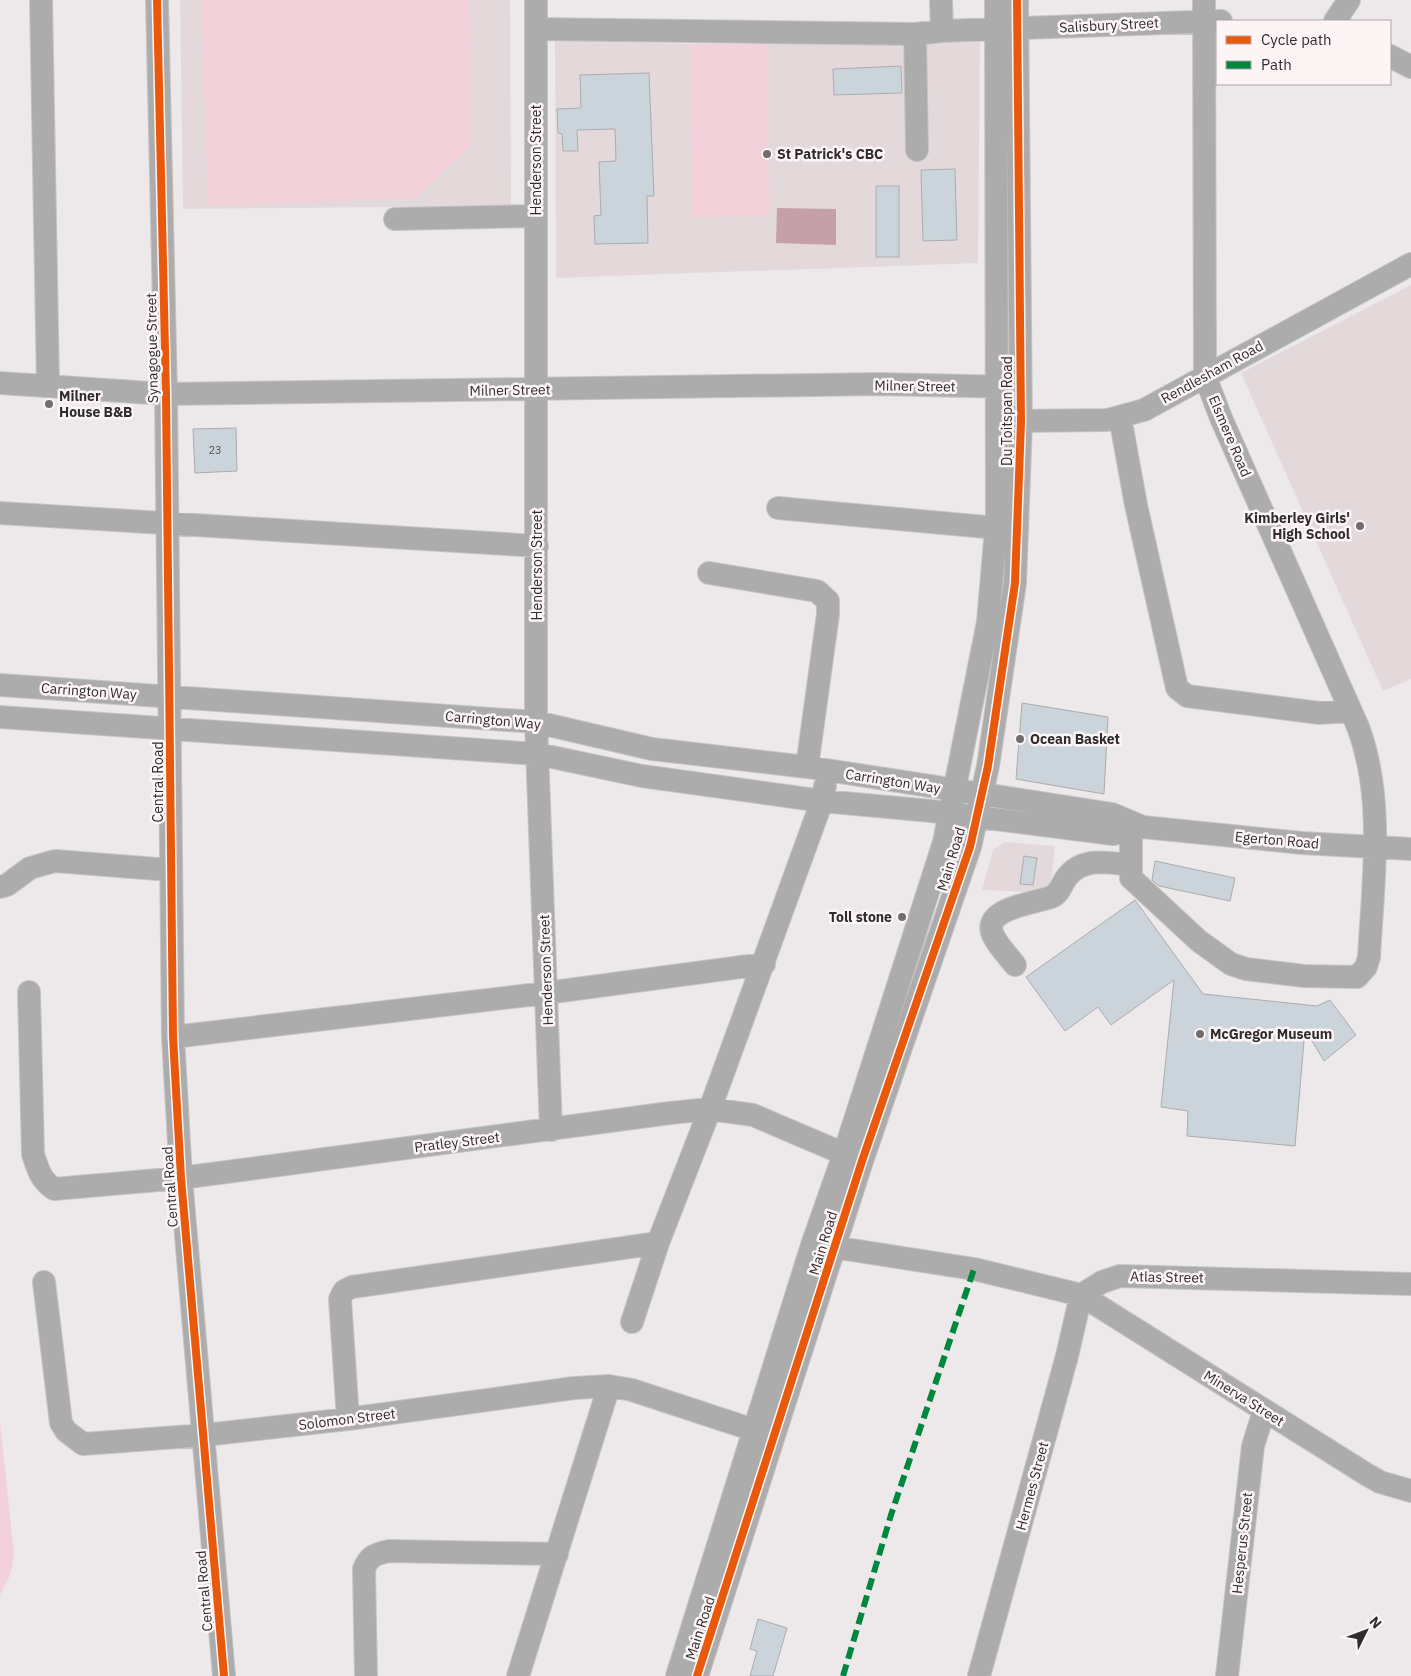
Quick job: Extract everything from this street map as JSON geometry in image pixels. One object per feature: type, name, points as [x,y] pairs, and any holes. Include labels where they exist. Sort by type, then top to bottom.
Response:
[{"type":"street","points":[[41,0],[48,385]]},
{"type":"street","name":"Synagogue Street","points":[[157,0],[166,394],[170,695]]},
{"type":"street","name":"Henderson Street","points":[[536,0],[535,216],[538,390],[536,722],[552,1130]]},
{"type":"street","points":[[941,0],[942,31]]},
{"type":"street","name":"Du Toitspan Road","points":[[951,814],[1007,528],[1021,422],[1018,227],[1007,30],[996,0]]},
{"type":"street","name":"Du Toitspan Road","points":[[976,818],[988,766],[1015,584],[1007,528],[997,421],[1007,30],[1017,0]]},
{"type":"street","points":[[1337,20],[1349,0]]},
{"type":"street","name":"Salisbury Street","points":[[536,29],[915,34],[942,31],[1007,30],[1210,14]]},
{"type":"street","name":"Elsmere Road","points":[[1131,865],[1131,878],[1138,886],[1199,941],[1231,964],[1246,969],[1304,976],[1357,977],[1366,967],[1369,957],[1375,848],[1369,758],[1351,711],[1221,418],[1205,376],[1210,14]]},
{"type":"street","points":[[915,34],[917,150]]},
{"type":"street","points":[[1391,57],[1411,67]]},
{"type":"street","points":[[395,219],[535,216]]},
{"type":"street","name":"Rendlesham Road","points":[[997,421],[1107,420],[1144,410],[1411,264]]},
{"type":"street","name":"Milner Street","points":[[0,383],[166,394],[879,384],[998,388],[1021,386]]},
{"type":"street","points":[[1120,417],[1138,514],[1178,688],[1186,696],[1319,713],[1351,711]]},
{"type":"street","points":[[778,508],[1007,528]]},
{"type":"street","points":[[0,514],[538,546]]},
{"type":"street","points":[[632,1322],[658,1243],[764,964],[822,800],[818,769],[828,602],[817,591],[709,573]]},
{"type":"street","name":"Carrington Way","points":[[0,685],[170,695],[536,722],[652,749],[818,769],[981,795]]},
{"type":"street","name":"Central Road","points":[[170,695],[170,870],[173,1037],[181,1178],[205,1435],[224,1676]]},
{"type":"street","name":"Carrington Way","points":[[0,717],[170,727],[538,754],[642,776],[976,818]]},
{"type":"street","name":"Egerton Road","points":[[981,795],[1112,814],[1135,826],[1375,848],[1411,849]]},
{"type":"street","name":"Main Road","points":[[698,1676],[776,1437],[835,1246],[853,1158],[951,814]]},
{"type":"street","name":"Egerton Road","points":[[976,818],[1113,834],[1135,826]]},
{"type":"street","name":"Main Road","points":[[677,1676],[812,1245],[853,1158],[970,847],[976,818]]},
{"type":"street","points":[[1015,964],[994,936],[992,926],[997,917],[1010,909],[1052,897],[1061,890],[1068,875],[1086,864],[1095,862],[1131,865],[1135,826]]},
{"type":"street","points":[[0,887],[7,885],[30,868],[55,861],[170,870]]},
{"type":"street","points":[[173,1037],[546,993],[764,964]]},
{"type":"street","name":"Pratley Street","points":[[29,992],[33,1154],[44,1182],[54,1189],[181,1178],[710,1109],[753,1115],[853,1158]]},
{"type":"street","points":[[348,1419],[340,1299],[344,1292],[352,1287],[658,1243]]},
{"type":"street","points":[[812,1245],[835,1246],[974,1269],[1081,1295]]},
{"type":"street","name":"Atlas Street","points":[[1081,1295],[1110,1279],[1130,1276],[1411,1284]]},
{"type":"street","name":"Solomon Street","points":[[44,1282],[61,1423],[70,1435],[83,1444],[205,1435],[348,1419],[574,1388],[609,1386],[654,1397],[776,1437]]},
{"type":"street","name":"Minerva Street","points":[[1081,1295],[1366,1474],[1380,1482],[1411,1492]]},
{"type":"street","name":"Hermes Street","points":[[979,1676],[1067,1356],[1081,1295]]},
{"type":"street","points":[[518,1676],[609,1386]]},
{"type":"street","name":"Hesperus Street","points":[[1227,1676],[1253,1446],[1264,1411]]},
{"type":"street","points":[[366,1676],[364,1569],[368,1559],[376,1554],[389,1551],[557,1554]]},
{"type":"shaded area","points":[[180,0],[510,0],[511,206],[183,209]]},
{"type":"shaded area","points":[[201,0],[470,0],[472,144],[416,198],[208,206]]},
{"type":"shaded area","name":"St Patrick's CBC","points":[[555,40],[689,44],[980,42],[978,263],[556,278]]},
{"type":"shaded area","points":[[689,44],[767,44],[769,216],[692,217]]},
{"type":"shaded area","points":[[777,208],[836,209],[836,245],[776,243]]},
{"type":"shaded area","name":"Kimberley Girls' High School","points":[[1411,285],[1411,679],[1383,691],[1241,373]]},
{"type":"shaded area","points":[[1004,842],[1055,846],[1050,893],[982,890],[993,850]]},
{"type":"shaded area","points":[[0,1422],[14,1553],[11,1573],[0,1595]]},
{"type":"building","points":[[901,66],[902,93],[834,95],[833,69]]},
{"type":"building","points":[[649,73],[654,196],[647,196],[648,243],[595,244],[594,216],[601,215],[599,162],[616,161],[615,129],[577,130],[578,151],[563,151],[562,134],[558,133],[557,109],[581,108],[580,75]]},
{"type":"building","points":[[955,169],[957,240],[923,241],[921,170]]},
{"type":"building","points":[[876,186],[899,186],[899,257],[876,257]]},
{"type":"building","points":[[236,428],[237,471],[195,473],[193,429]]},
{"type":"building","points":[[1022,703],[1108,717],[1104,794],[1016,779]]},
{"type":"building","points":[[1024,856],[1037,858],[1033,885],[1020,884]]},
{"type":"building","points":[[1155,861],[1235,878],[1230,901],[1159,886],[1152,880]]},
{"type":"building","points":[[1135,900],[1203,994],[1317,1006],[1330,1000],[1356,1035],[1324,1061],[1305,1029],[1295,1146],[1187,1136],[1188,1111],[1161,1107],[1174,980],[1111,1025],[1098,1007],[1065,1031],[1026,977]]},
{"type":"building","points":[[758,1619],[787,1628],[773,1676],[750,1676],[757,1651],[750,1649]]},
{"type":"marked path","points":[[843,1676],[891,1515],[974,1269]]},
{"type":"cycle path","points":[[157,0],[166,394],[173,1037],[181,1178],[224,1676]]},
{"type":"cycle path","points":[[697,1676],[862,1161],[970,847],[988,766],[1015,583],[1021,422],[1017,0]]},
{"type":"place","name":"St Patrick's CBC","points":[[767,154]]},
{"type":"place","name":"Milner House B&B","points":[[49,404]]},
{"type":"place","name":"Kimberley Girls' High School","points":[[1360,526]]},
{"type":"place","name":"Ocean Basket","points":[[1020,739]]},
{"type":"place","name":"Toll stone","points":[[902,917]]},
{"type":"place","name":"McGregor Museum","points":[[1200,1034]]}]
